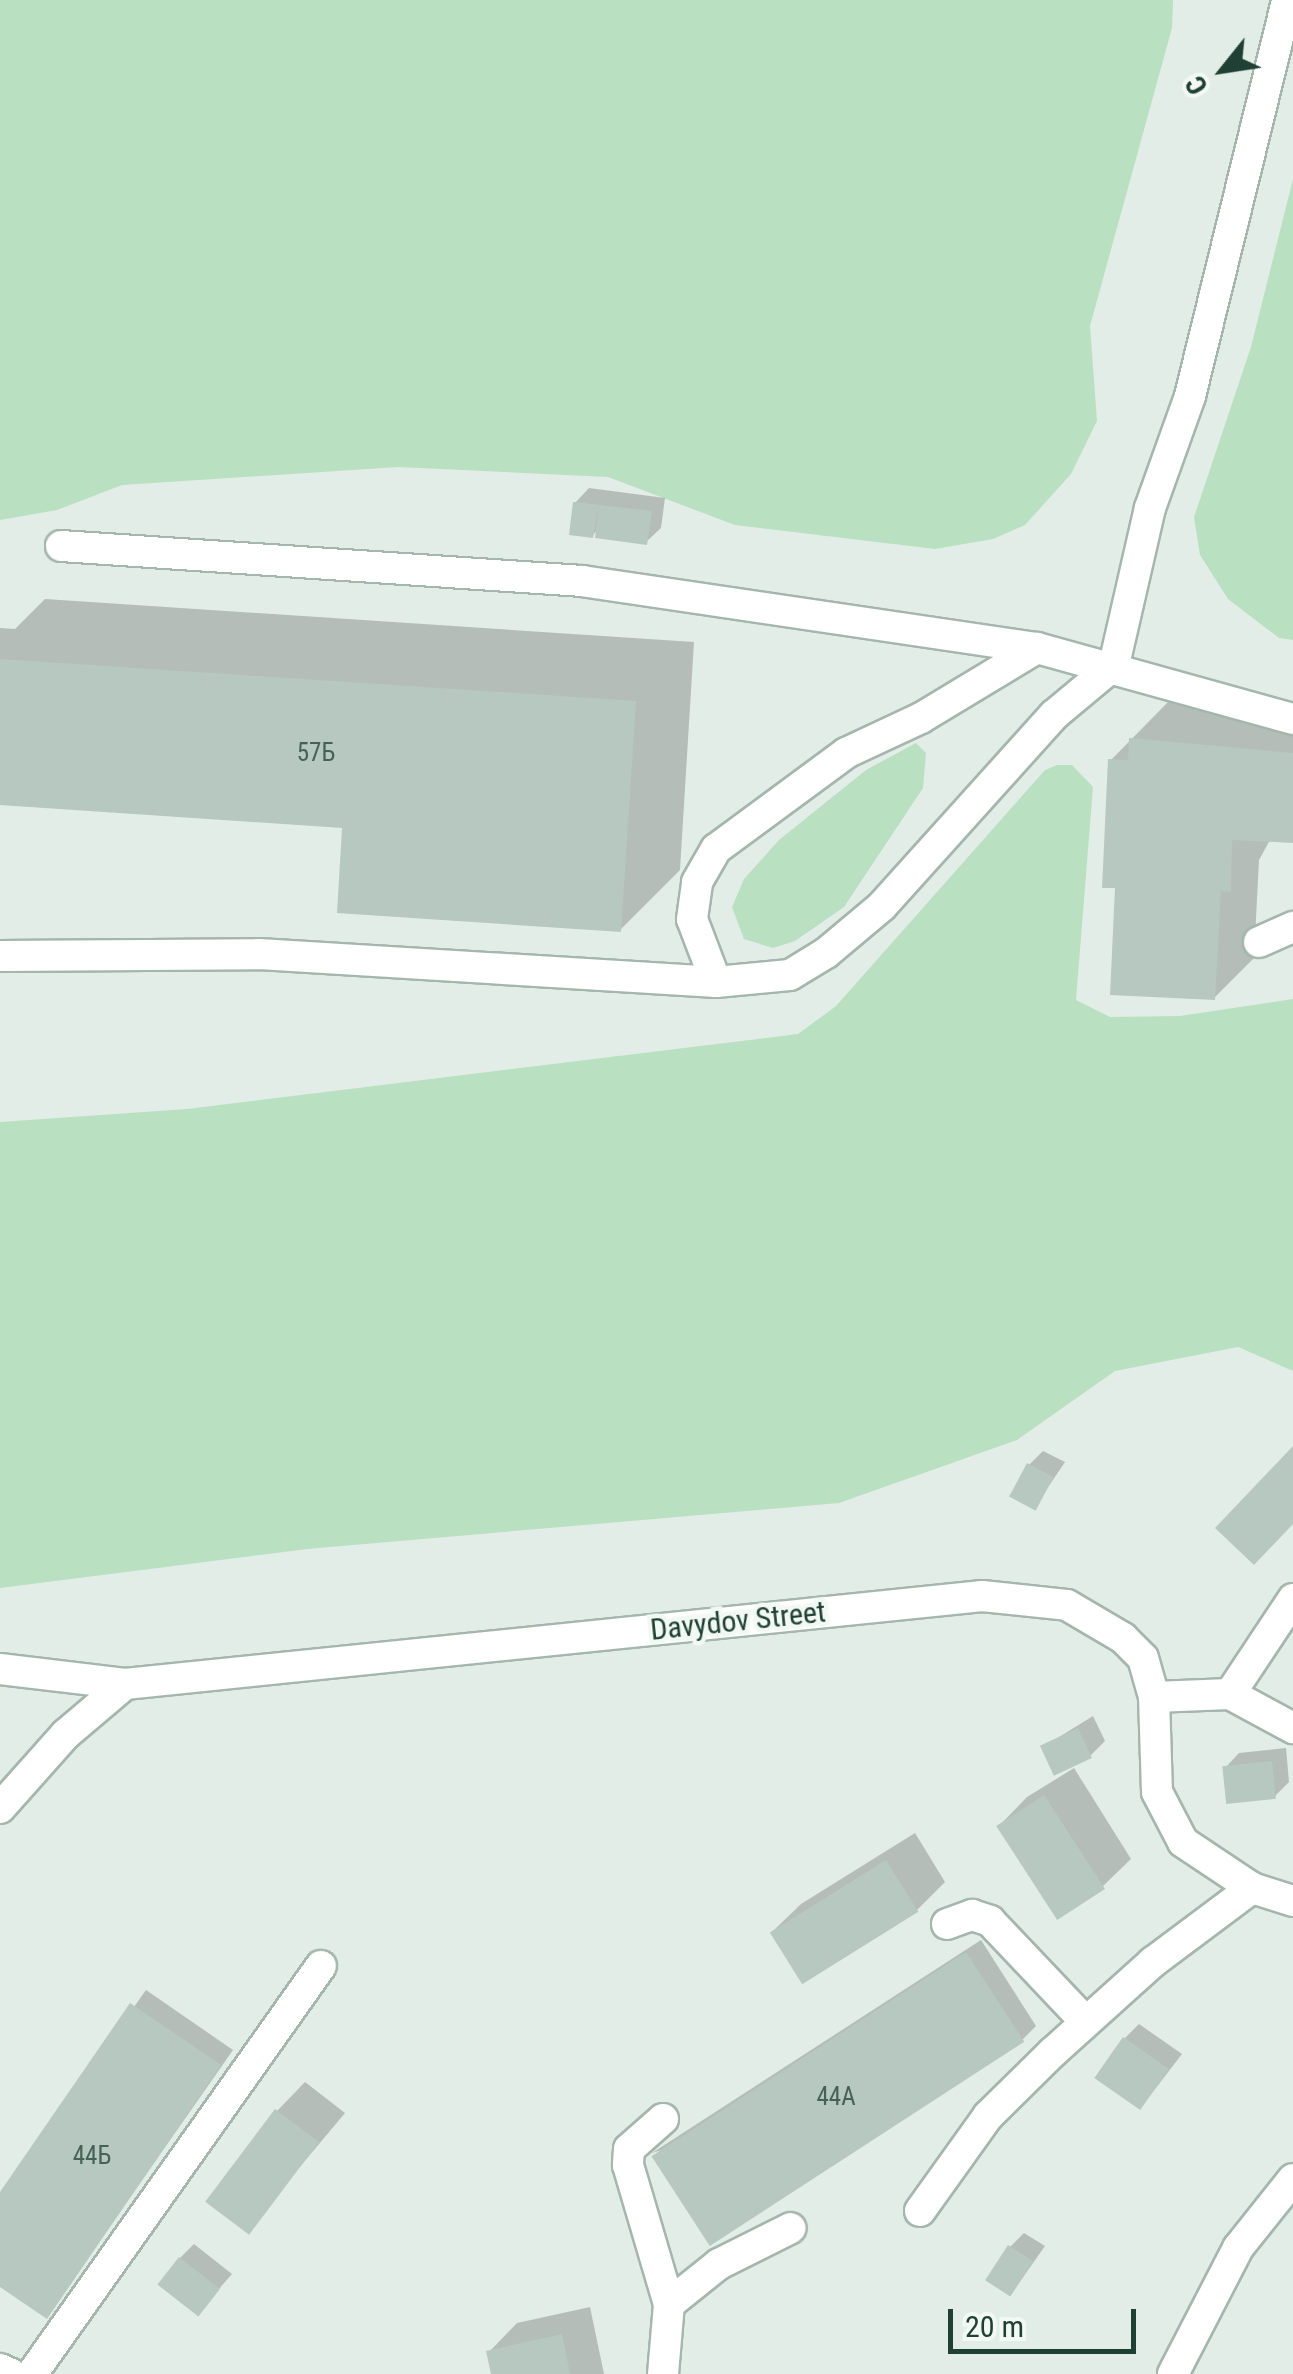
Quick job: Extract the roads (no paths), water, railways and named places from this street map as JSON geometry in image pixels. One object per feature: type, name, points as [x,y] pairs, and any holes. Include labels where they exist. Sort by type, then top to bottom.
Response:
[{"type":"street","points":[[0,956],[259,954],[716,982],[790,975],[856,930],[1054,715],[1114,664],[1150,508],[1190,396],[1287,0]]},
{"type":"street","points":[[61,546],[582,581],[1037,648],[1114,664],[1195,697],[1293,719]]},
{"type":"street","points":[[716,982],[692,920],[697,882],[716,850],[846,753],[920,718],[1037,648]]},
{"type":"street","points":[[1259,942],[1293,927]]},
{"type":"street","name":"Davydov Street","points":[[0,1669],[125,1684],[982,1596],[1066,1606],[1095,1620],[1143,1658],[1154,1697],[1158,1792],[1168,1822],[1209,1864],[1252,1888],[1293,1901]]},
{"type":"street","points":[[1230,1694],[1293,1599]]},
{"type":"street","points":[[0,1808],[66,1734],[125,1684]]},
{"type":"street","points":[[1154,1697],[1230,1694],[1293,1728]]},
{"type":"street","points":[[920,2211],[988,2116],[1086,2022],[1252,1888]]},
{"type":"street","points":[[947,1924],[972,1915],[990,1921],[1086,2022]]},
{"type":"street","points":[[32,2374],[321,1966]]},
{"type":"street","points":[[663,2119],[629,2149],[628,2165],[669,2304],[663,2374]]},
{"type":"street","points":[[1173,2374],[1238,2248],[1293,2178]]},
{"type":"street","points":[[669,2304],[719,2264],[791,2228]]},
{"type":"street","points":[[0,2369],[10,2374]]}]
